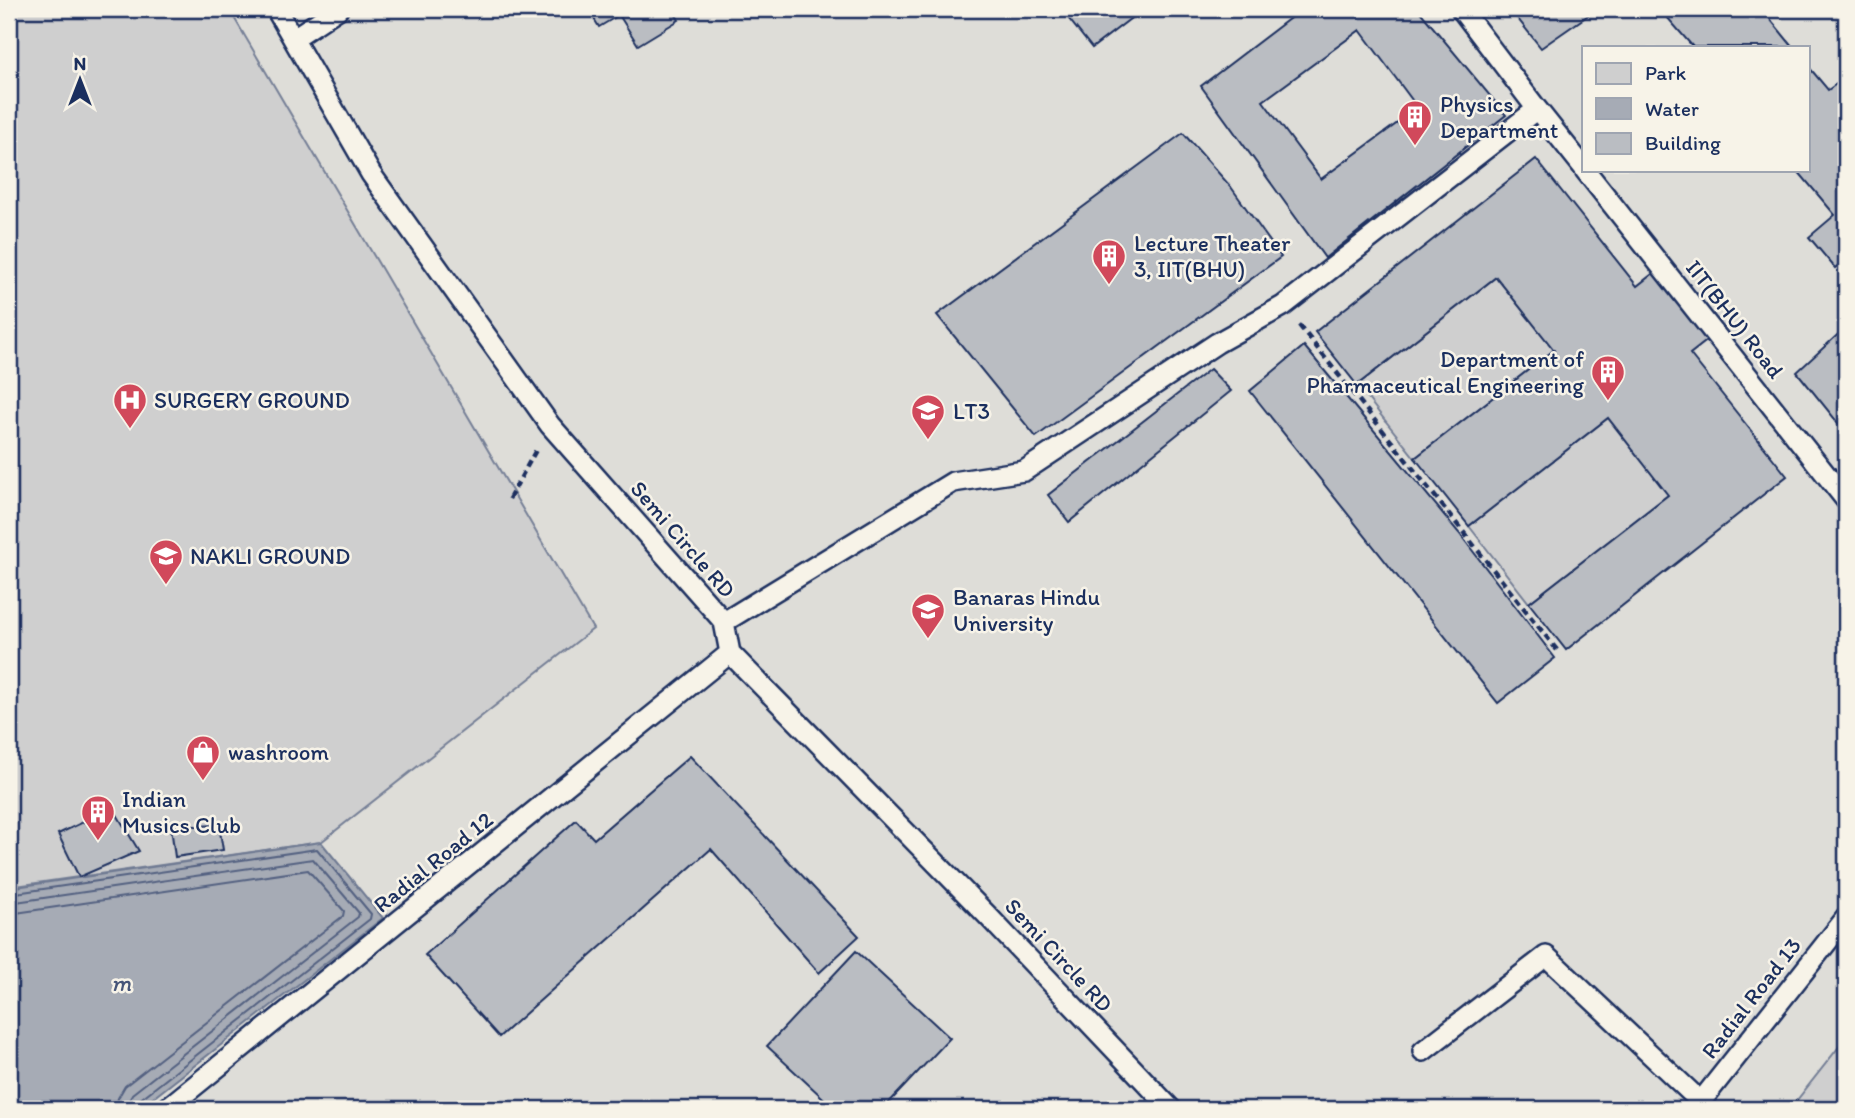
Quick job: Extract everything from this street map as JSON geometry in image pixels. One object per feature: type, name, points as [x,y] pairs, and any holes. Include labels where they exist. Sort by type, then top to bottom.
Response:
[{"type":"lane","name":"Semi Circle RD","points":[[276,9],[371,174],[550,425],[724,622],[730,653],[988,915],[1171,1109]]},
{"type":"lane","points":[[294,37],[338,9]]},
{"type":"lane","name":"IIT(BHU) Road","points":[[1461,9],[1582,165]]},
{"type":"lane","points":[[724,622],[953,482],[1024,471],[1217,343],[1283,306],[1538,109]]},
{"type":"lane","name":"IIT(BHU) Road","points":[[1587,172],[1846,500]]},
{"type":"lane","name":"Radial Road 12","points":[[166,1109],[730,653]]},
{"type":"lane","name":"Radial Road 13","points":[[1698,1106],[1846,918]]},
{"type":"lane","points":[[1423,1051],[1546,956],[1698,1106]]},
{"type":"path","points":[[1283,306],[1557,650]]},
{"type":"path","points":[[509,499],[550,425]]},
{"type":"shaded area","name":"Banaras Hindu University","points":[[9,9],[1846,9],[1846,1109],[9,1109]]},
{"type":"green space","points":[[9,9],[229,9],[593,629],[321,842],[9,887]]},
{"type":"green space","points":[[1496,277],[1554,350],[1415,458],[1357,385]]},
{"type":"green space","points":[[1608,418],[1668,495],[1529,603],[1469,526]]},
{"type":"green space","points":[[1846,1038],[1846,1109],[1790,1109]]},
{"type":"water","name":"m","points":[[321,842],[383,918],[139,1109],[9,1109],[9,888]]},
{"type":"building","points":[[588,9],[672,9],[679,20],[638,45],[619,15],[599,27]]},
{"type":"building","points":[[1061,9],[1143,9],[1092,48]]},
{"type":"building","name":"Physics Department","points":[[1302,9],[1418,9],[1506,115],[1325,258],[1201,86]],"holes":[[[1360,30],[1418,108],[1321,179],[1263,101]]]},
{"type":"building","points":[[1510,9],[1597,9],[1541,48]]},
{"type":"building","points":[[1660,9],[1762,9],[1792,46],[1692,46]]},
{"type":"building","points":[[1810,68],[1828,90],[1846,77],[1846,259],[1835,268],[1809,237],[1835,215],[1799,172],[1810,172]]},
{"type":"building","name":"Lecture Theater 3, IIT(BHU)","points":[[1183,133],[1231,187],[1281,257],[1036,437],[937,315]]},
{"type":"building","name":"Department of Pharmaceutical Engineering","points":[[1536,159],[1637,286],[1660,268],[1714,335],[1690,354],[1787,476],[1566,650],[1529,603],[1668,495],[1608,418],[1469,526],[1415,458],[1554,350],[1496,277],[1357,385],[1315,332]]},
{"type":"building","points":[[1846,327],[1846,433],[1797,372]]},
{"type":"building","points":[[1304,346],[1459,533],[1555,658],[1498,703],[1250,391]]},
{"type":"building","points":[[1210,369],[1231,391],[1069,522],[1048,495]]},
{"type":"building","points":[[690,756],[859,936],[819,973],[711,849],[499,1037],[425,955],[576,820],[594,839]]},
{"type":"building","name":"Indian Musics Club","points":[[113,808],[139,851],[79,877],[58,834]]},
{"type":"building","points":[[219,825],[223,850],[175,857],[171,827]]},
{"type":"building","points":[[856,951],[950,1038],[883,1109],[835,1109],[767,1046]]},
{"type":"place","name":"Physics Department","points":[[1415,147]]},
{"type":"place","name":"Lecture Theater 3, IIT(BHU)","points":[[1109,286]]},
{"type":"place","name":"Department of Pharmaceutical Engineering","points":[[1608,402]]},
{"type":"place","name":"SURGERY GROUND","points":[[130,430]]},
{"type":"place","name":"LT3","points":[[928,441]]},
{"type":"place","name":"NAKLI GROUND","points":[[166,586]]},
{"type":"place","name":"Banaras Hindu University","points":[[928,640]]},
{"type":"place","name":"washroom","points":[[203,782]]},
{"type":"place","name":"Indian Musics Club","points":[[98,842]]}]
